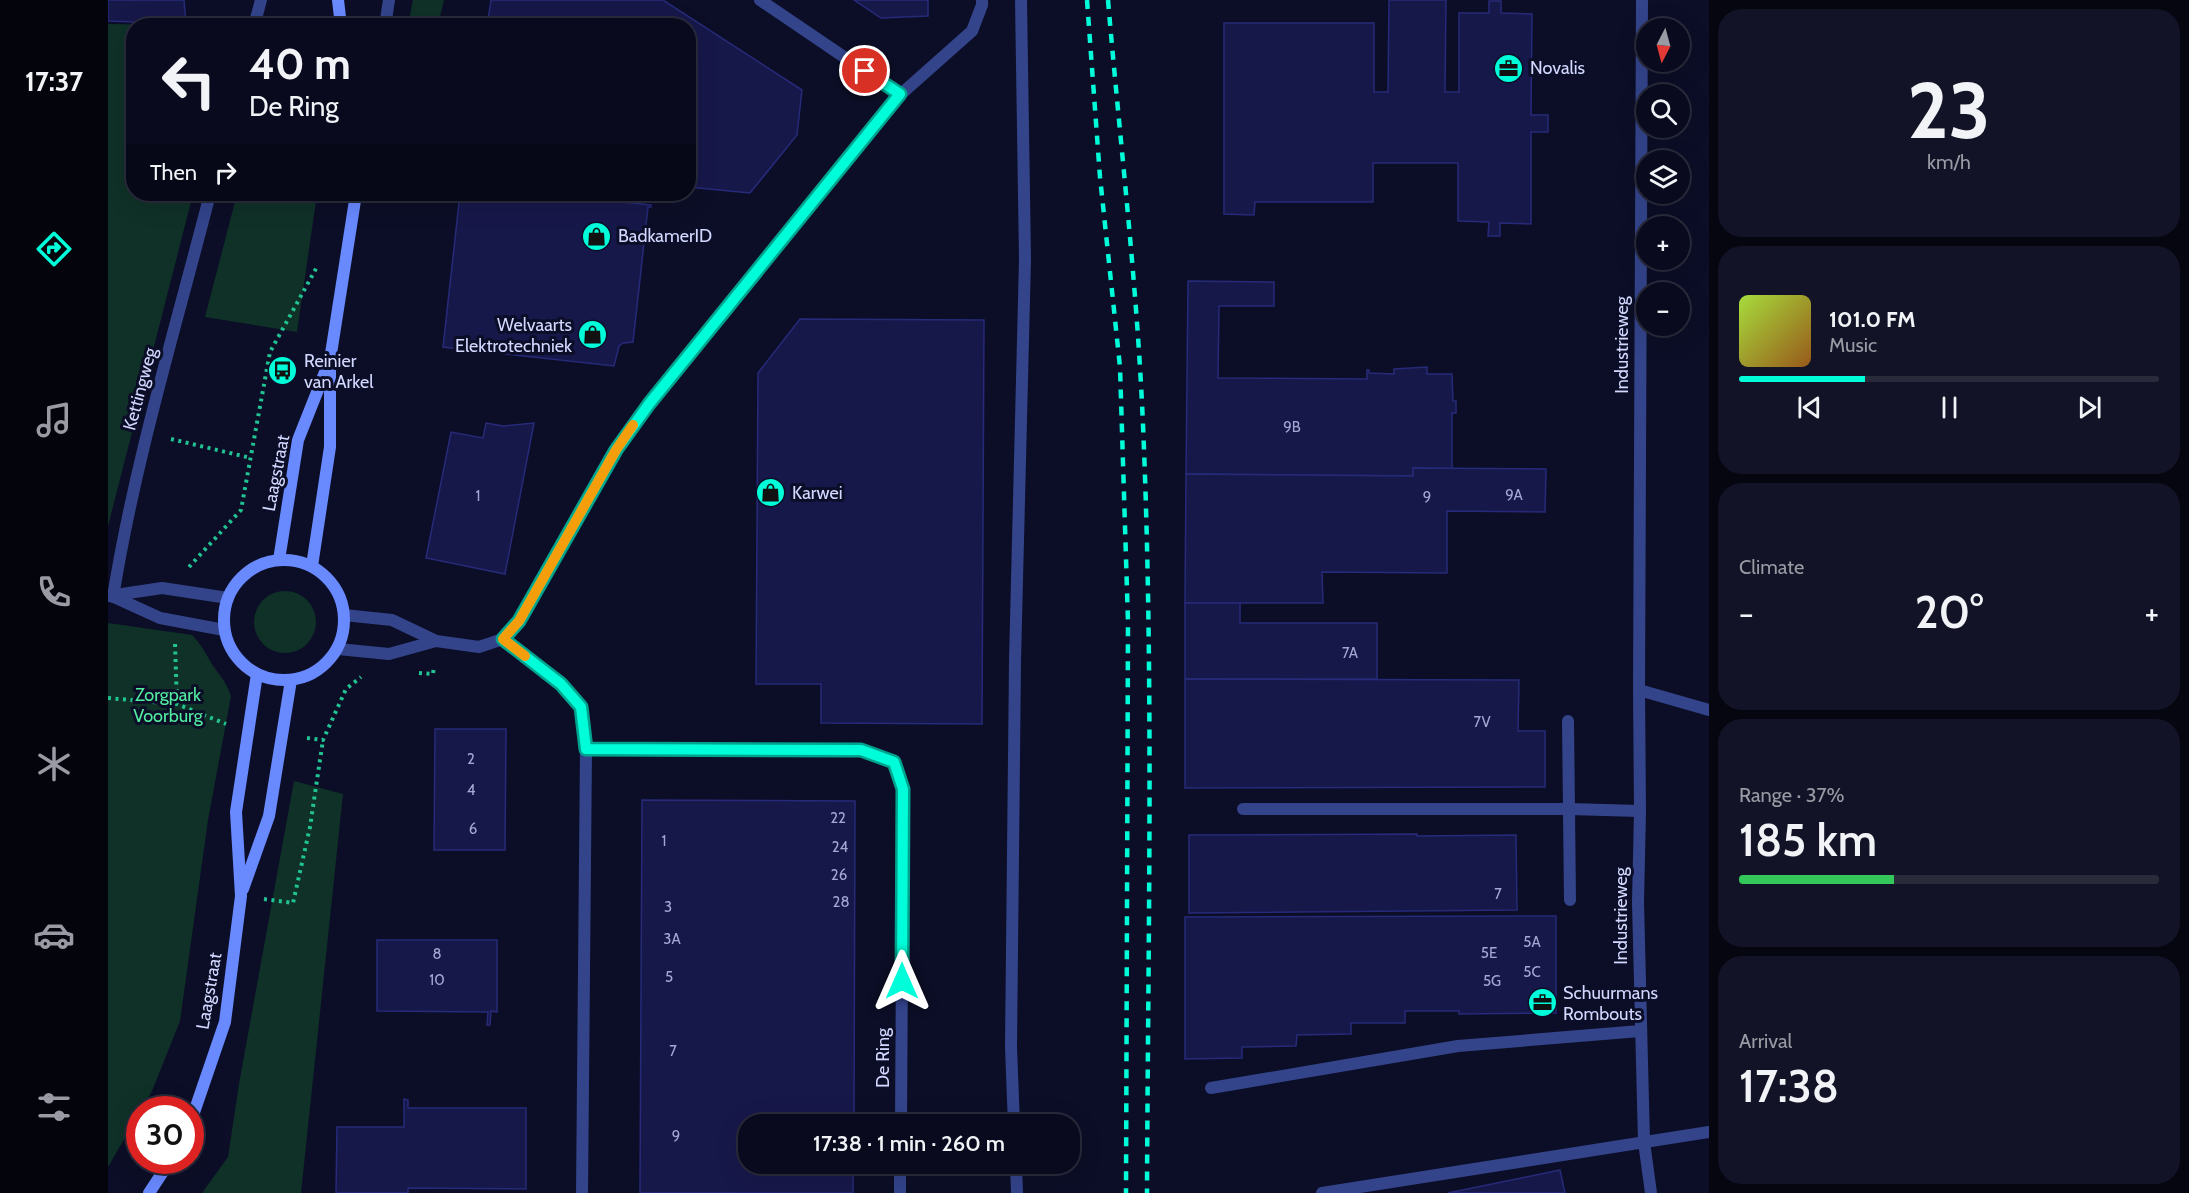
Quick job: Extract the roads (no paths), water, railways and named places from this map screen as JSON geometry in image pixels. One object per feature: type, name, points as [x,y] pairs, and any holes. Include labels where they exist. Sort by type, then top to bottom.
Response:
[{"type":"main road","points":[[338,0],[340,18]]},
{"type":"main road","name":"Laagstraat","points":[[312,566],[330,447],[330,360],[355,201]]},
{"type":"main road","name":"Laagstraat","points":[[279,560],[298,440],[330,360]]},
{"type":"main road","points":[[279,560],[312,566],[323,574],[336,590],[345,615],[344,629],[338,649],[321,668],[304,678],[275,681],[258,675],[235,656],[224,630],[228,598],[245,574],[259,566],[279,560]]},
{"type":"main road","name":"Laagstraat","points":[[200,1096],[225,1022],[241,896],[236,812],[258,675]]},
{"type":"main road","name":"Laagstraat","points":[[241,896],[269,816],[291,680]]},
{"type":"main road","points":[[149,1193],[161,1174]]},
{"type":"street","points":[[256,18],[261,0]]},
{"type":"street","points":[[386,18],[389,0]]},
{"type":"street","points":[[760,0],[900,94]]},
{"type":"street","points":[[345,615],[392,620],[436,641],[479,647],[503,639],[519,621],[616,450],[649,404],[900,94],[972,31],[982,0]]},
{"type":"street","points":[[1014,1114],[1011,1047],[1015,661],[1024,259],[1021,0]]},
{"type":"street","name":"Industrieweg","points":[[1642,0],[1638,902],[1644,1142],[1651,1193]]},
{"type":"street","name":"Kettingweg","points":[[110,596],[147,433],[208,201]]},
{"type":"street","points":[[110,596],[162,588],[228,598]]},
{"type":"street","points":[[110,596],[160,618],[224,630]]},
{"type":"street","points":[[503,639],[561,684],[581,707],[586,749],[582,1193]]},
{"type":"street","points":[[338,649],[389,654],[436,641]]},
{"type":"street","points":[[1639,690],[1709,710]]},
{"type":"street","points":[[1568,721],[1570,900]]},
{"type":"street","name":"De Ring","points":[[586,749],[861,750],[894,762],[903,789],[901,1114]]},
{"type":"street","points":[[1243,809],[1640,811]]},
{"type":"street","points":[[1211,1088],[1466,1045],[1640,1030]]},
{"type":"street","points":[[1322,1193],[1709,1132]]},
{"type":"street","points":[[900,1174],[900,1193]]},
{"type":"street","points":[[1016,1174],[1017,1193]]},
{"type":"railway","points":[[1087,0],[1100,177],[1120,367],[1128,622],[1126,1193]]},
{"type":"railway","points":[[1108,0],[1137,319],[1143,425],[1150,809],[1147,1193]]},
{"type":"place","name":"Novalis","points":[[1509,68]]},
{"type":"place","name":"BadkamerID","points":[[597,236]]},
{"type":"place","name":"Welvaarts Elektrotechniek","points":[[593,335]]},
{"type":"place","name":"Reinier van Arkel","points":[[283,371]]},
{"type":"place","name":"Karwei","points":[[771,493]]},
{"type":"place","name":"Schuurmans Rombouts","points":[[1542,1003]]},
{"type":"park label","name":"Zorgpark Voorburg","points":[[168,705]]}]
